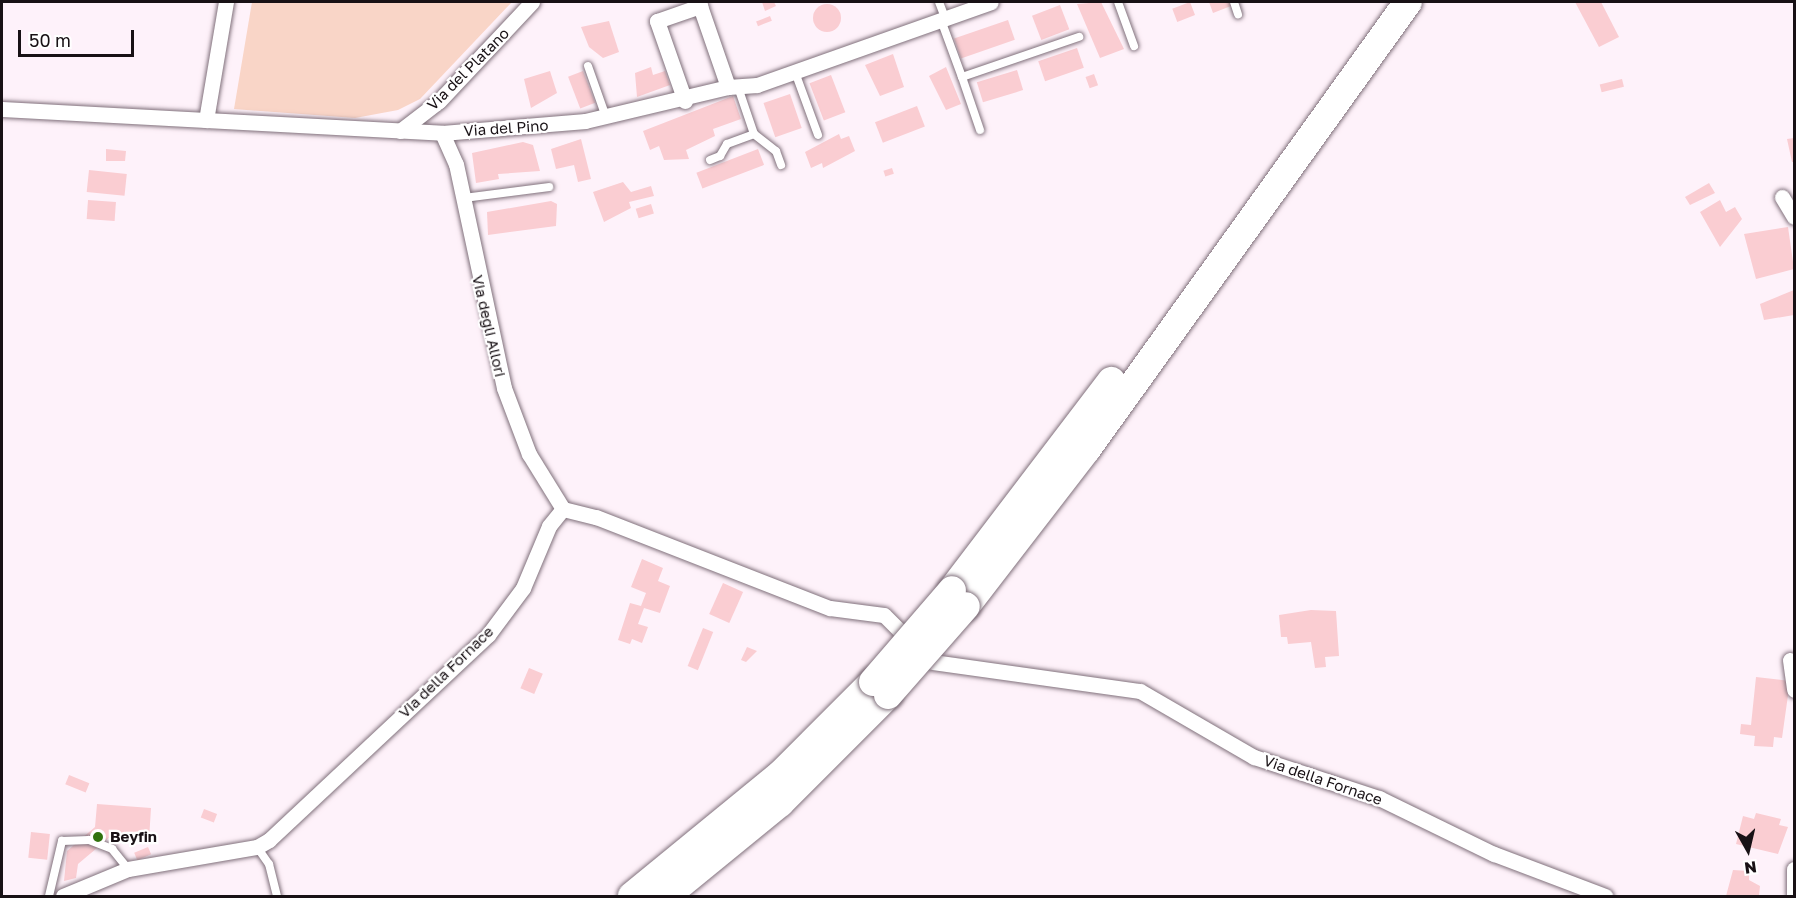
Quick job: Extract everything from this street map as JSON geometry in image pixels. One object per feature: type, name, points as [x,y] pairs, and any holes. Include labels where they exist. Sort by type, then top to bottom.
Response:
[{"type":"highway","points":[[959,598],[1056,457],[1384,2]]},
{"type":"highway","points":[[666,897],[780,803],[1087,449],[1408,2]]},
{"type":"highway","points":[[632,897],[881,688]]},
{"type":"street","points":[[206,120],[226,2]]},
{"type":"street","name":"Via del Platano","points":[[400,131],[439,101],[532,2]]},
{"type":"street","name":"Via del Pino","points":[[2,109],[442,133],[607,118],[685,101],[795,72],[991,2]]},
{"type":"street","points":[[685,101],[657,21],[700,6],[734,88]]},
{"type":"street","name":"Via degli Allori","points":[[442,133],[464,198],[504,388],[529,454],[563,509]]},
{"type":"street","points":[[1782,197],[1794,217]]},
{"type":"street","points":[[563,509],[596,517],[830,608],[884,615],[900,631]]},
{"type":"street","name":"Via della Fornace","points":[[257,847],[488,635],[523,588],[549,526],[563,509]]},
{"type":"street","points":[[1790,660],[1794,690]]},
{"type":"street","name":"Via della Fornace","points":[[933,662],[1140,692],[1254,757],[1379,798],[1494,854],[1605,897]]},
{"type":"street","points":[[63,897],[128,869],[257,847]]},
{"type":"street","points":[[1794,869],[1794,894]]},
{"type":"lane","points":[[939,2],[980,130]]},
{"type":"lane","points":[[1118,2],[1134,46]]},
{"type":"lane","points":[[1234,2],[1238,14]]},
{"type":"lane","points":[[962,77],[1079,37]]},
{"type":"lane","points":[[588,66],[607,118]]},
{"type":"lane","points":[[795,72],[818,135]]},
{"type":"lane","points":[[734,88],[754,134],[776,151],[781,165]]},
{"type":"lane","points":[[710,160],[720,156],[727,144],[754,134]]},
{"type":"lane","points":[[464,198],[549,187]]},
{"type":"lane","points":[[49,897],[62,841],[89,840],[112,849],[128,869]]},
{"type":"lane","points":[[257,847],[268,864],[277,897]]},
{"type":"shaded area","points":[[252,2],[512,2],[420,99],[398,110],[355,118],[234,109]]},
{"type":"building","points":[[762,2],[774,2],[776,6],[765,11]]},
{"type":"building","points":[[1101,2],[1124,49],[1100,58],[1077,4]]},
{"type":"building","points":[[1190,2],[1195,15],[1177,22],[1172,9]]},
{"type":"building","points":[[1209,2],[1230,2],[1231,6],[1213,13]]},
{"type":"building","points":[[1575,2],[1601,2],[1619,37],[1599,47]]},
{"type":"building","points":[[827,4],[837,8],[841,18],[837,28],[827,32],[817,28],[813,18],[817,8]]},
{"type":"building","points":[[1060,5],[1069,29],[1041,40],[1032,16]]},
{"type":"building","points":[[770,16],[772,21],[758,26],[756,22]]},
{"type":"building","points":[[1008,20],[1015,40],[961,58],[954,39]]},
{"type":"building","points":[[609,21],[619,52],[603,58],[589,47],[581,27]]},
{"type":"building","points":[[1077,48],[1084,68],[1045,81],[1038,61]]},
{"type":"building","points":[[893,54],[904,87],[880,96],[865,65]]},
{"type":"building","points":[[651,67],[653,75],[665,71],[670,85],[637,97],[635,73]]},
{"type":"building","points":[[946,67],[961,104],[946,110],[929,76]]},
{"type":"building","points":[[1017,70],[1023,90],[983,102],[977,82]]},
{"type":"building","points":[[550,71],[557,93],[531,108],[524,79]]},
{"type":"building","points":[[583,71],[595,103],[580,108],[568,77]]},
{"type":"building","points":[[1094,74],[1098,85],[1090,88],[1086,77]]},
{"type":"building","points":[[831,75],[845,112],[824,121],[810,83]]},
{"type":"building","points":[[1622,79],[1624,87],[1602,92],[1600,85]]},
{"type":"building","points":[[790,94],[802,128],[775,137],[764,103]]},
{"type":"building","points":[[733,96],[741,119],[713,129],[715,136],[686,150],[689,159],[664,160],[659,146],[650,150],[643,131]]},
{"type":"building","points":[[917,106],[925,127],[883,143],[875,122]]},
{"type":"building","points":[[839,134],[841,139],[849,136],[855,151],[823,168],[822,163],[811,168],[805,152]]},
{"type":"building","points":[[1794,138],[1794,162],[1792,162],[1787,139]]},
{"type":"building","points":[[581,139],[591,179],[578,182],[574,165],[556,169],[551,149]]},
{"type":"building","points":[[523,142],[533,145],[540,171],[498,174],[499,179],[476,183],[472,153]]},
{"type":"building","points":[[106,149],[126,151],[125,161],[106,161]]},
{"type":"building","points":[[758,149],[764,165],[702,189],[696,173]]},
{"type":"building","points":[[892,168],[894,174],[885,176],[883,171]]},
{"type":"building","points":[[89,170],[127,174],[124,196],[87,192]]},
{"type":"building","points":[[623,182],[631,192],[651,186],[654,196],[629,202],[631,208],[604,222],[593,192]]},
{"type":"building","points":[[1709,183],[1715,193],[1690,205],[1685,197]]},
{"type":"building","points":[[88,200],[116,202],[115,221],[87,219]]},
{"type":"building","points":[[1720,200],[1726,212],[1735,207],[1742,219],[1720,247],[1700,212]]},
{"type":"building","points":[[551,201],[557,204],[556,226],[488,235],[487,212]]},
{"type":"building","points":[[651,204],[654,214],[639,218],[636,209]]},
{"type":"building","points":[[1788,227],[1794,269],[1756,279],[1744,234]]},
{"type":"building","points":[[1794,290],[1794,315],[1764,320],[1760,304]]},
{"type":"building","points":[[642,559],[663,568],[658,581],[670,586],[660,613],[644,608],[638,624],[648,627],[642,643],[632,639],[630,644],[618,640],[630,603],[641,606],[646,593],[631,587]]},
{"type":"building","points":[[723,583],[743,592],[729,623],[709,614]]},
{"type":"building","points":[[1311,610],[1336,611],[1339,656],[1325,657],[1326,667],[1315,668],[1311,642],[1288,644],[1287,637],[1281,637],[1279,615]]},
{"type":"building","points":[[703,628],[713,632],[698,670],[688,666]]},
{"type":"building","points":[[747,647],[757,651],[746,662],[741,660]]},
{"type":"building","points":[[529,668],[543,674],[534,694],[520,688]]},
{"type":"building","points":[[1756,677],[1790,681],[1782,738],[1774,737],[1773,747],[1754,746],[1755,736],[1740,734],[1741,724],[1751,725]]},
{"type":"building","points":[[69,775],[89,783],[86,793],[65,784]]},
{"type":"building","points":[[97,804],[151,808],[149,840],[110,837],[78,864],[76,878],[64,881],[67,851],[95,827]]},
{"type":"building","points":[[204,809],[217,814],[214,822],[201,817]]},
{"type":"building","points":[[1756,813],[1781,819],[1779,825],[1788,827],[1778,854],[1736,844],[1743,816],[1754,819]]},
{"type":"building","points":[[31,832],[50,834],[47,860],[28,858]]},
{"type":"building","points":[[148,847],[151,854],[137,860],[134,853]]},
{"type":"building","points":[[1733,870],[1749,871],[1749,880],[1760,886],[1759,896],[1726,896]]},
{"type":"place","name":"Beyfin","points":[[98,837]]}]
